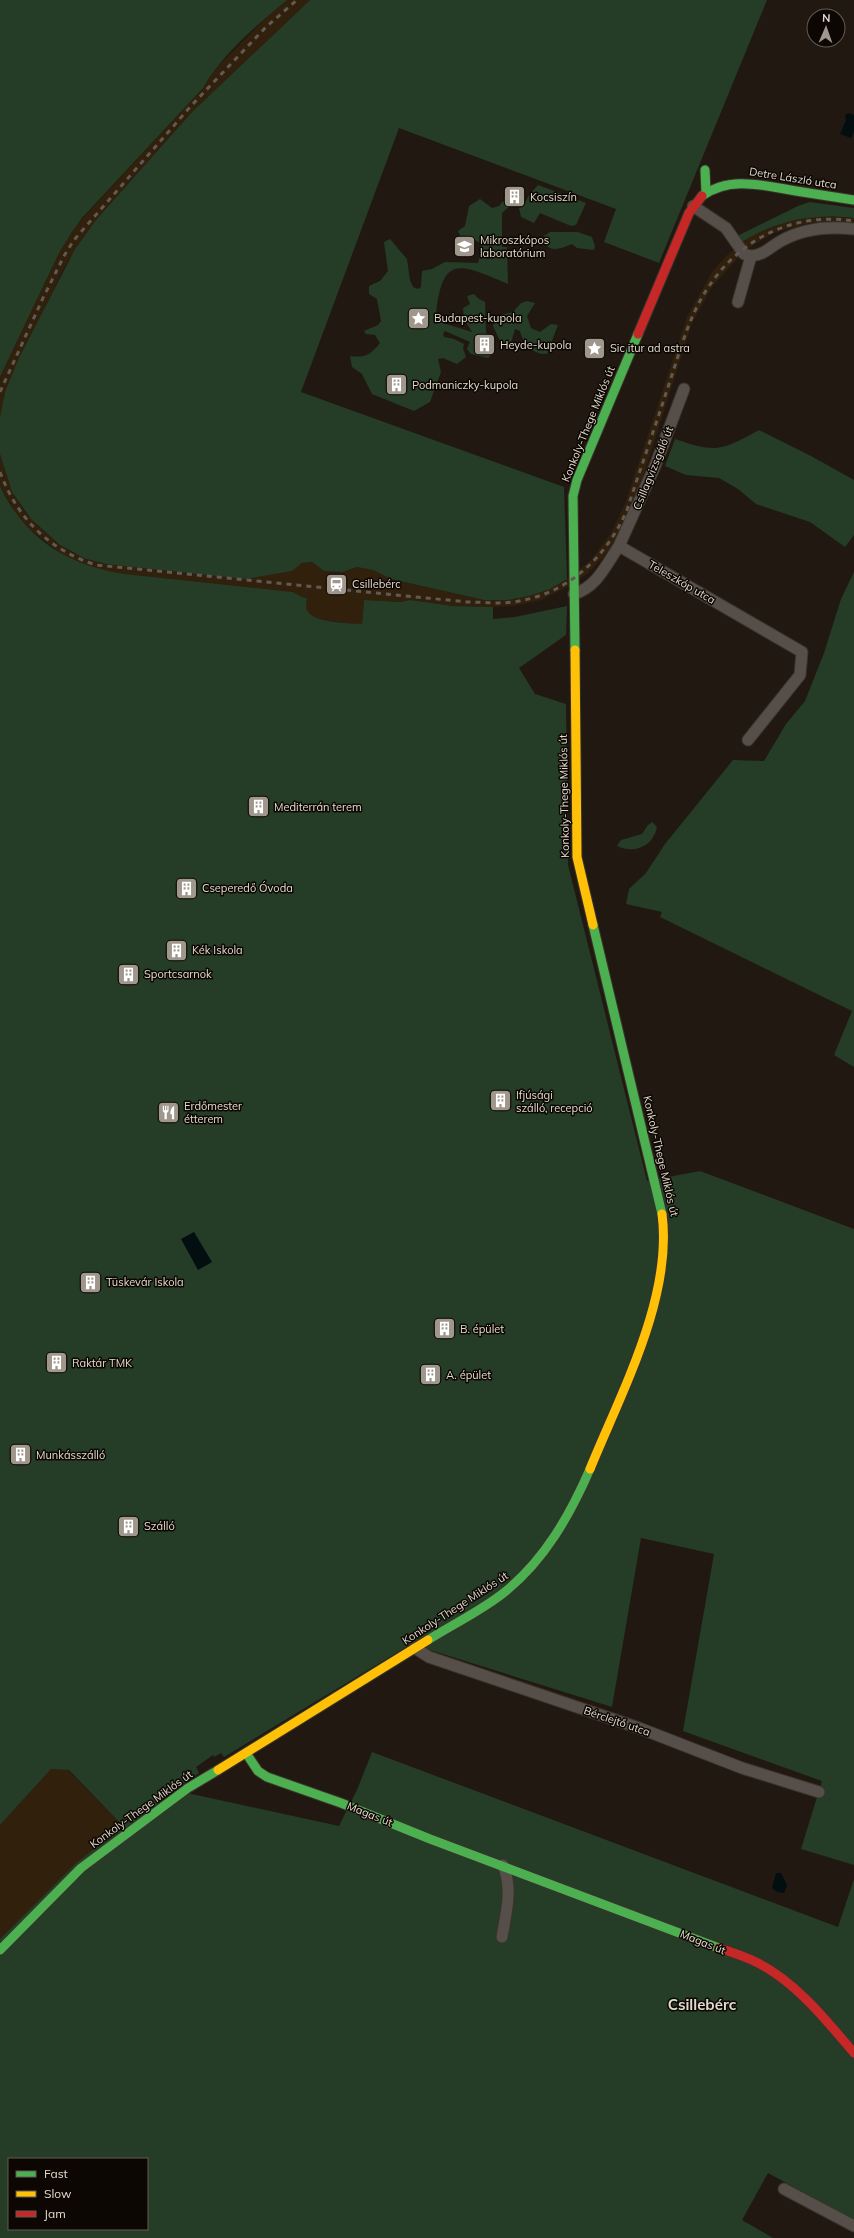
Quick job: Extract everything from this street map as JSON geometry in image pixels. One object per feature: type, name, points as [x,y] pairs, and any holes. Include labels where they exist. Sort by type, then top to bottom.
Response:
[{"type":"street","points":[[705,170],[706,192]]},
{"type":"street","name":"Detre László utca","points":[[706,192],[725,185],[751,182],[854,200]]},
{"type":"street","name":"Konkoly-Thege Miklós út","points":[[0,1950],[81,1868],[160,1807],[505,1592],[525,1576],[554,1541],[575,1505],[640,1348],[653,1309],[661,1275],[665,1249],[665,1226],[577,856],[574,488],[692,206],[706,192]]},
{"type":"street","points":[[692,206],[726,228],[744,254],[751,256],[767,251],[779,242],[798,232],[827,228],[854,229]]},
{"type":"street","points":[[738,302],[751,256]]},
{"type":"street","name":"Csillagvizsgáló út","points":[[619,546],[655,466],[684,388]]},
{"type":"street","points":[[574,594],[584,591],[594,583],[619,546]]},
{"type":"street","name":"Teleszkóp utca","points":[[619,546],[802,652],[800,675],[748,740]]},
{"type":"street","name":"Bérclejtő utca","points":[[415,1648],[429,1657],[639,1728],[742,1768],[820,1792]]},
{"type":"street","name":"Magas út","points":[[246,1753],[258,1772],[267,1777],[341,1802],[430,1839],[503,1865],[756,1962],[776,1974],[818,2010],[854,2053]]},
{"type":"street","points":[[502,1937],[507,1910],[508,1883],[503,1865]]},
{"type":"street","points":[[508,1883],[524,1873]]},
{"type":"street","points":[[784,2189],[854,2226]]},
{"type":"shaded area","points":[[287,0],[310,0],[193,111],[83,237],[64,268],[5,392],[0,417],[0,377],[59,253],[72,232],[82,219],[203,88],[217,67],[271,13]]},
{"type":"shaded area","points":[[849,113],[854,115],[854,132],[851,138],[840,134],[846,120],[845,115]]},
{"type":"shaded area","points":[[817,216],[854,218],[854,224],[828,222],[809,223],[773,233],[744,251],[712,287],[692,323],[637,496],[624,526],[605,555],[587,574],[567,587],[541,600],[514,606],[493,607],[453,606],[410,600],[401,602],[364,600],[362,625],[329,621],[316,618],[308,613],[306,608],[306,598],[293,592],[125,574],[100,570],[82,564],[60,553],[29,529],[16,514],[0,486],[0,454],[12,492],[25,512],[38,526],[60,545],[73,553],[106,564],[291,571],[302,563],[312,562],[324,571],[342,572],[357,567],[373,570],[391,579],[484,600],[508,600],[529,596],[558,584],[573,575],[592,559],[611,533],[625,504],[687,317],[712,272],[726,256],[753,235],[788,221]]},
{"type":"shaded area","points":[[194,1232],[212,1262],[198,1270],[181,1239]]},
{"type":"shaded area","points":[[51,1769],[68,1770],[123,1826],[76,1863],[0,1939],[0,1825]]},
{"type":"shaded area","points":[[776,1873],[781,1873],[787,1885],[784,1893],[777,1892],[772,1888]]},
{"type":"green space","points":[[0,0],[287,0],[252,30],[230,52],[211,75],[203,88],[82,218],[59,253],[0,377]]},
{"type":"green space","points":[[310,0],[767,0],[659,263],[604,242],[616,209],[399,128],[301,392],[564,487],[567,579],[550,589],[529,596],[508,600],[484,600],[391,579],[373,570],[357,567],[342,572],[324,571],[312,562],[302,563],[292,571],[246,579],[106,564],[84,558],[60,545],[31,519],[12,492],[0,454],[0,417],[5,392],[18,360],[75,249],[96,220],[193,111]]},
{"type":"green space","points":[[538,185],[586,203],[576,225],[571,226],[540,213],[534,223],[521,217],[519,208],[523,207],[529,195]]},
{"type":"green space","points":[[480,199],[492,208],[499,206],[503,201],[510,206],[502,213],[502,247],[507,247],[508,284],[467,269],[457,269],[449,272],[443,281],[436,315],[443,323],[472,332],[464,319],[463,308],[470,304],[467,296],[474,294],[485,302],[486,333],[495,339],[495,351],[488,358],[471,354],[467,349],[470,342],[445,331],[443,334],[444,337],[454,339],[464,344],[463,348],[466,357],[457,364],[443,358],[438,359],[441,372],[430,402],[414,411],[372,394],[362,374],[352,367],[350,356],[367,355],[380,343],[375,335],[366,334],[364,331],[378,325],[381,321],[377,299],[369,294],[369,286],[380,281],[388,271],[384,242],[390,239],[407,259],[410,280],[413,287],[418,289],[421,287],[422,271],[432,269],[445,262],[478,263],[480,243],[471,238],[462,240],[458,231],[465,226],[469,206]]},
{"type":"green space","points":[[810,202],[854,208],[854,218],[824,217],[782,223],[755,234],[742,242],[739,235],[798,206]]},
{"type":"green space","points":[[550,232],[578,232],[592,237],[595,246],[594,250],[577,248],[572,244],[558,249],[550,248],[545,242],[544,236]]},
{"type":"green space","points":[[527,301],[535,303],[527,316],[531,328],[540,332],[551,324],[558,325],[547,354],[537,353],[529,347],[520,331],[515,329],[509,350],[501,343],[493,326],[496,316],[513,312],[521,303]]},
{"type":"green space","points":[[759,430],[811,456],[854,480],[854,535],[845,547],[810,522],[756,504],[738,489],[719,478],[686,475],[665,466],[675,439],[700,446],[718,448],[727,446]]},
{"type":"green space","points":[[0,486],[10,505],[22,521],[51,547],[67,557],[105,570],[125,574],[293,592],[307,598],[306,608],[309,613],[326,621],[362,624],[364,600],[401,602],[410,600],[453,606],[493,607],[493,619],[515,617],[567,606],[566,635],[519,668],[535,694],[566,704],[568,865],[647,1181],[700,1171],[854,1229],[854,1865],[801,1849],[822,1781],[683,1731],[714,1554],[641,1538],[612,1707],[411,1644],[224,1757],[221,1753],[214,1757],[213,1755],[196,1767],[199,1773],[173,1790],[339,1826],[357,1790],[372,1752],[838,1927],[854,1879],[854,2220],[768,2173],[742,2220],[773,2238],[0,2238],[0,1939],[76,1863],[123,1826],[69,1770],[51,1769],[0,1825]]},
{"type":"green space","points":[[854,572],[854,1067],[834,1055],[852,1011],[660,917],[662,912],[626,904],[629,889],[646,873],[665,844],[733,760],[764,761],[786,724],[805,701],[824,653],[841,599]]},
{"type":"green space","points":[[652,822],[657,827],[655,834],[647,844],[636,849],[617,846],[621,840],[642,834]]},
{"type":"railway","points":[[0,392],[43,298],[64,256],[74,240],[191,106],[266,27],[297,0]]},
{"type":"railway","points":[[0,472],[7,489],[16,504],[25,518],[37,530],[49,541],[64,551],[79,559],[96,565],[467,602],[507,603],[533,598],[551,591],[582,571],[608,544],[618,527],[627,510],[690,322],[706,290],[721,270],[739,253],[758,239],[780,228],[803,222],[828,219],[854,221]]},
{"type":"traffic: fast","points":[[705,170],[706,192]]},
{"type":"traffic: fast","points":[[702,196],[724,186],[748,184],[854,200]]},
{"type":"traffic: fast","points":[[575,650],[573,496],[577,480],[638,334]]},
{"type":"traffic: fast","points":[[593,925],[662,1214]]},
{"type":"traffic: fast","points":[[428,1640],[478,1611],[497,1598],[533,1565],[565,1519],[590,1469]]},
{"type":"traffic: fast","points":[[246,1753],[258,1771],[267,1777],[341,1803],[430,1839],[719,1948]]},
{"type":"traffic: fast","points":[[0,1950],[81,1868],[188,1788],[218,1770]]},
{"type":"traffic: slow","points":[[575,650],[577,857],[593,925]]},
{"type":"traffic: slow","points":[[590,1469],[642,1344],[652,1311],[660,1278],[663,1246],[662,1214]]},
{"type":"traffic: slow","points":[[218,1770],[428,1640]]},
{"type":"traffic: jam","points":[[638,334],[689,213],[702,196]]},
{"type":"traffic: jam","points":[[719,1948],[756,1962],[771,1970],[784,1980],[810,2003],[854,2053]]},
{"type":"place","name":"Kocsiszín","points":[[515,197]]},
{"type":"place","name":"Mikroszkópos laboratórium","points":[[464,246]]},
{"type":"place","name":"Budapest-kupola","points":[[419,318]]},
{"type":"place","name":"Heyde-kupola","points":[[484,345]]},
{"type":"place","name":"Sic itur ad astra","points":[[595,348]]},
{"type":"place","name":"Podmaniczky-kupola","points":[[396,385]]},
{"type":"place","name":"Csillebérc","points":[[337,584]]},
{"type":"place","name":"Mediterrán terem","points":[[259,807]]},
{"type":"place","name":"Cseperedő Óvoda","points":[[186,888]]},
{"type":"place","name":"Kék Iskola","points":[[177,950]]},
{"type":"place","name":"Sportcsarnok","points":[[128,974]]},
{"type":"place","name":"Ifjúsági szálló, recepció","points":[[500,1101]]},
{"type":"place","name":"Erdőmester étterem","points":[[168,1112]]},
{"type":"place","name":"Tüskevár Iskola","points":[[90,1282]]},
{"type":"place","name":"B. épület","points":[[444,1329]]},
{"type":"place","name":"Raktár TMK","points":[[57,1363]]},
{"type":"place","name":"A. épület","points":[[430,1375]]},
{"type":"place","name":"Munkásszálló","points":[[20,1455]]},
{"type":"place","name":"Szálló","points":[[128,1526]]},
{"type":"district","name":"Csillebérc","points":[[702,2005]]}]
